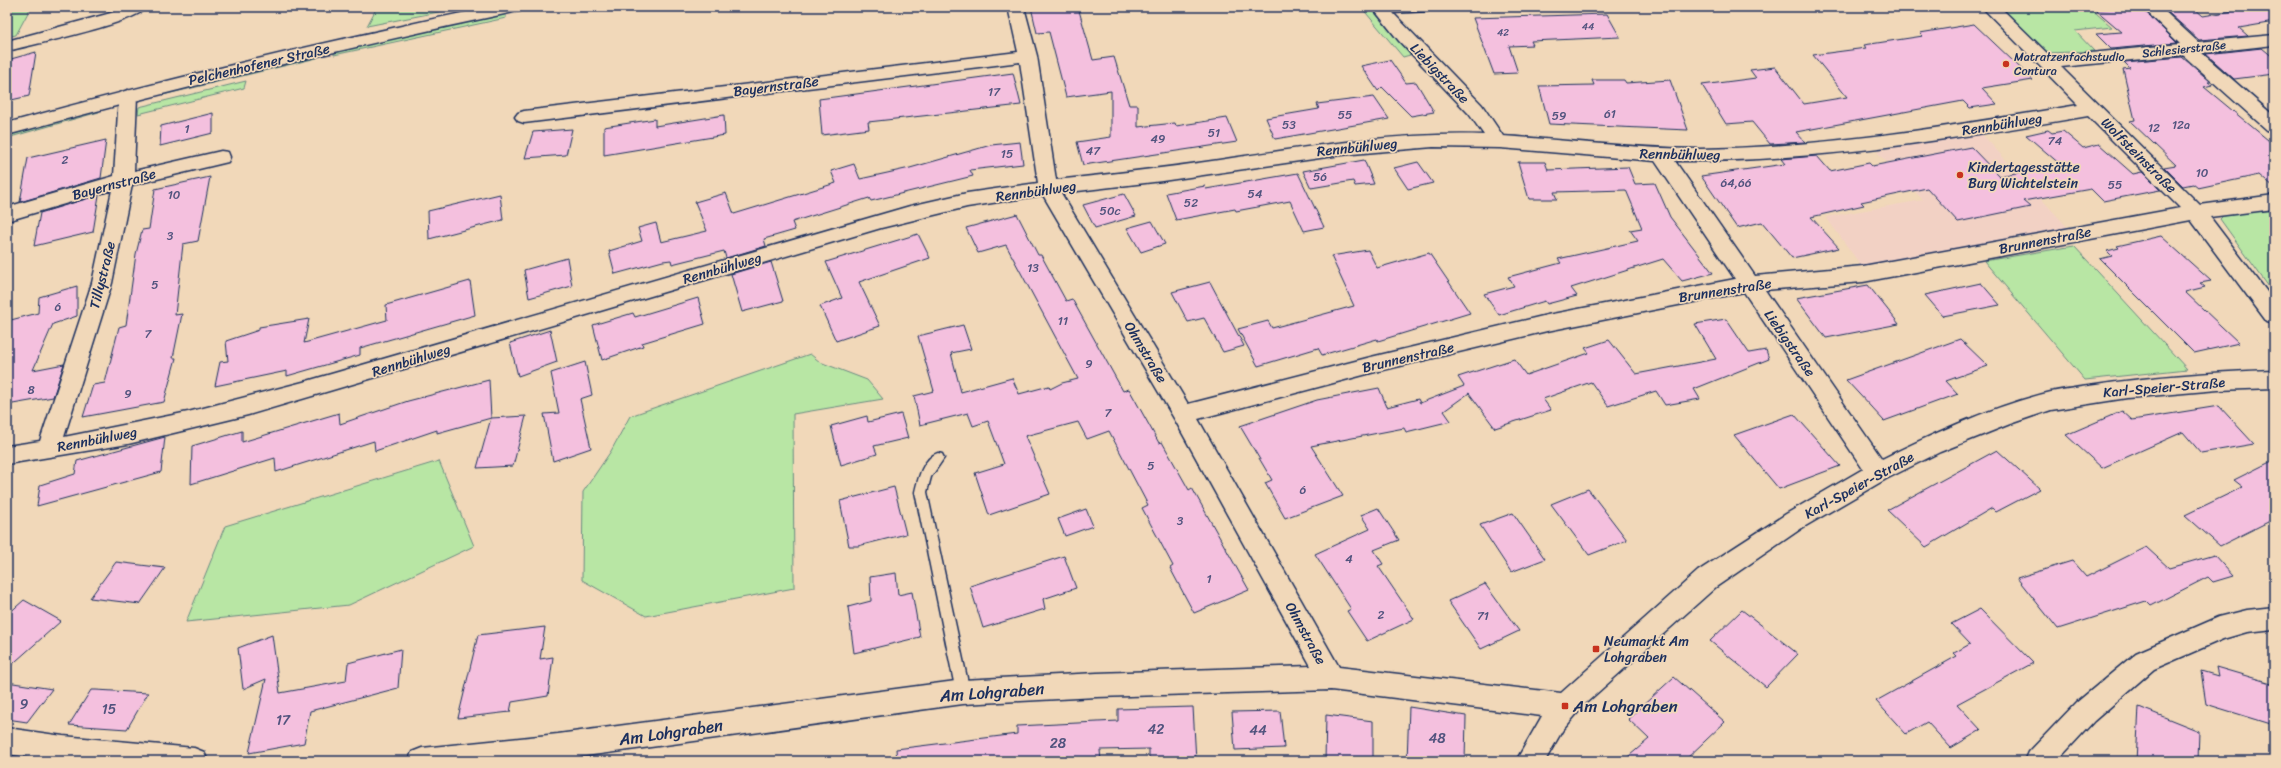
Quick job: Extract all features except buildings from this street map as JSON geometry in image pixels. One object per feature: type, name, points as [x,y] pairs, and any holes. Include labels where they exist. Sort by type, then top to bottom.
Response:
[{"type":"street","points":[[7,46],[117,17],[139,7]]},
{"type":"street","name":"Pelchenhofener Straße","points":[[7,129],[128,96],[378,36],[514,7]]},
{"type":"street","name":"Ohmstraße","points":[[1016,7],[1028,56],[1048,188],[1183,414],[1331,678]]},
{"type":"street","points":[[1380,8],[1422,7]]},
{"type":"street","name":"Wolfsteinstraße","points":[[1990,7],[2196,212],[2274,316]]},
{"type":"street","points":[[2150,7],[2192,49],[2274,126]]},
{"type":"street","name":"Liebigstraße","points":[[1380,8],[1409,42],[1479,114],[1496,140]]},
{"type":"street","name":"Schlesierstraße","points":[[2047,63],[2274,40]]},
{"type":"street","name":"Bayernstraße","points":[[524,117],[1028,56]]},
{"type":"street","name":"Tillystraße","points":[[49,449],[86,336],[109,254],[124,180],[128,96]]},
{"type":"street","name":"Rennbühlweg","points":[[7,455],[49,449],[180,422],[305,392],[486,337],[915,212],[968,200],[1048,188],[1188,172],[1349,146],[1437,140],[1496,140],[1661,155],[1752,153],[1895,141],[2092,109]]},
{"type":"street","name":"Liebigstraße","points":[[1661,155],[1878,472]]},
{"type":"street","name":"Bayernstraße","points":[[7,214],[124,180],[221,157]]},
{"type":"street","name":"Brunnenstraße","points":[[1183,414],[1371,365],[1547,323],[1748,284],[1863,274],[2196,212],[2274,202]]},
{"type":"street","name":"Karl-Speier-Straße","points":[[1530,761],[1565,706],[1707,579],[1794,521],[1878,472],[1932,445],[2002,417],[2051,401],[2127,389],[2218,381],[2274,380]]},
{"type":"street","points":[[2038,761],[2086,712],[2145,661],[2219,629],[2247,621],[2274,618]]},
{"type":"street","name":"Am Lohgraben","points":[[422,761],[550,748],[963,692],[1097,685],[1331,678],[1565,706]]},
{"type":"street","points":[[7,741],[63,749],[194,761]]},
{"type":"lane","points":[[938,458],[925,476],[921,492],[963,692]]},
{"type":"shaded area","name":"Kindertagesstätte Burg Wichtelstein","points":[[1980,132],[2069,229],[1862,267],[1826,217],[1923,200],[1876,151]]},
{"type":"green space","points":[[7,7],[31,7],[16,35],[7,37]]},
{"type":"green space","points":[[377,7],[464,7],[367,26]]},
{"type":"green space","points":[[1361,7],[1370,7],[1410,55],[1403,57]]},
{"type":"green space","points":[[1997,7],[2013,7],[2016,9],[2032,7],[2089,7],[2112,27],[2075,31],[2094,51],[2048,53]]},
{"type":"green space","points":[[506,14],[506,18],[334,55],[334,51]]},
{"type":"green space","points":[[317,55],[317,58],[163,95],[163,92]]},
{"type":"green space","points":[[246,81],[244,88],[138,114],[139,107]]},
{"type":"green space","points":[[99,109],[99,112],[7,138],[7,134]]},
{"type":"green space","points":[[2272,209],[2274,211],[2274,294],[2220,219],[2223,216]]},
{"type":"green space","points":[[2074,246],[2187,369],[2085,380],[1984,261]]},
{"type":"green space","points":[[810,354],[820,362],[867,380],[883,399],[793,414],[794,588],[646,616],[582,580],[583,492],[611,451],[630,416]]},
{"type":"green space","points":[[439,461],[474,546],[349,605],[186,622],[225,526]]},
{"type":"place","name":"Matratzenfachstudio Contura","points":[[2006,64]]},
{"type":"place","name":"Kindertagesstätte Burg Wichtelstein","points":[[1960,175]]},
{"type":"place","name":"Neumarkt Am Lohgraben","points":[[1596,649]]},
{"type":"place","name":"Am Lohgraben","points":[[1565,706]]}]
